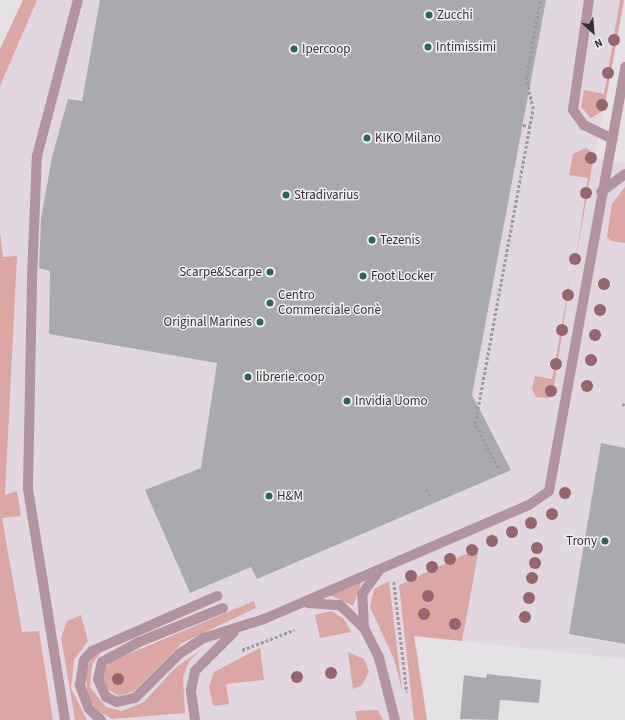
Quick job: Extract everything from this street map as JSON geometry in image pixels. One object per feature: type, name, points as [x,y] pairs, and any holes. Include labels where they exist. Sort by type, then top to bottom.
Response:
[{"type":"lane","points":[[65,720],[28,489],[32,278],[37,156],[78,0]]},
{"type":"lane","points":[[589,0],[573,110],[584,126],[612,139]]},
{"type":"lane","points":[[223,608],[110,656],[97,670],[101,689],[106,697],[117,702],[135,698],[191,646],[204,638],[236,631],[529,505],[548,491],[601,192],[624,82],[625,67]]},
{"type":"lane","points":[[601,192],[625,174]]},
{"type":"lane","points":[[364,628],[362,594],[384,567]]},
{"type":"lane","points":[[101,720],[86,704],[80,685],[84,660],[92,651],[217,596]]},
{"type":"lane","points":[[296,605],[319,601],[340,605],[364,628],[379,658],[395,720]]},
{"type":"lane","points":[[192,720],[191,690],[195,671],[236,631]]},
{"type":"path","points":[[498,468],[475,424],[533,109],[526,78],[540,0]]},
{"type":"path","points":[[523,125],[530,126]]},
{"type":"path","points":[[426,489],[430,498]]},
{"type":"path","points":[[394,581],[408,697]]},
{"type":"path","points":[[238,651],[294,630]]},
{"type":"shaded area","points":[[23,0],[624,0],[594,158],[625,163],[625,659],[415,636],[427,720],[0,720],[0,49]]},
{"type":"shaded area","points":[[23,0],[37,0],[0,86],[0,49]]},
{"type":"shaded area","points":[[620,0],[624,0],[604,110],[591,118],[581,107],[584,90],[604,94]]},
{"type":"shaded area","points":[[586,148],[591,151],[593,161],[575,264],[588,178],[569,175],[573,154]]},
{"type":"shaded area","points":[[625,187],[625,243],[611,241],[607,237],[612,204]]},
{"type":"shaded area","points":[[0,232],[3,257],[17,256],[5,495],[17,491],[21,516],[2,518],[22,632],[39,631],[53,720],[0,720]]},
{"type":"shaded area","points":[[571,274],[553,394],[548,398],[536,397],[532,389],[535,376],[552,379]]},
{"type":"shaded area","points":[[479,548],[462,641],[414,636],[427,720],[414,720],[399,585]]},
{"type":"shaded area","points":[[363,578],[353,606],[328,594]]},
{"type":"shaded area","points":[[389,581],[402,689],[394,659],[370,607],[374,589]]},
{"type":"shaded area","points":[[254,601],[256,608],[182,643],[133,692],[119,696],[106,688],[102,682],[104,669],[112,661]]},
{"type":"shaded area","points":[[331,611],[344,619],[351,632],[320,638],[315,615]]},
{"type":"shaded area","points":[[81,615],[88,641],[74,660],[71,688],[87,720],[75,720],[61,638],[67,621]]},
{"type":"shaded area","points":[[260,648],[264,680],[226,684],[229,704],[213,706],[209,687],[214,672]]},
{"type":"shaded area","points":[[202,649],[189,661],[183,678],[185,713],[112,719],[97,710],[88,697],[85,671],[94,655],[102,651],[92,664],[90,687],[106,707],[122,711],[144,702],[174,669]]},
{"type":"shaded area","points":[[348,652],[364,659],[369,672],[362,685],[353,689]]},
{"type":"shaded area","points":[[378,710],[383,720],[357,720],[355,711]]},
{"type":"building","name":"Centro Commerciale Conè","points":[[100,0],[546,0],[472,395],[511,470],[257,579],[251,567],[190,593],[145,490],[201,468],[217,363],[49,334],[50,271],[39,268],[41,219],[52,157],[68,99],[82,101]]},
{"type":"building","name":"Trony","points":[[601,443],[625,448],[625,644],[569,634]]},
{"type":"building","points":[[487,674],[541,680],[539,703],[500,700],[498,720],[460,719],[464,675],[486,678]]},
{"type":"place","name":"Zucchi","points":[[429,15]]},
{"type":"place","name":"Intimissimi","points":[[428,47]]},
{"type":"place","name":"Ipercoop","points":[[294,49]]},
{"type":"place","name":"KIKO Milano","points":[[367,138]]},
{"type":"place","name":"Stradivarius","points":[[286,195]]},
{"type":"place","name":"Tezenis","points":[[372,240]]},
{"type":"place","name":"Scarpe&Scarpe","points":[[270,272]]},
{"type":"place","name":"Foot Locker","points":[[363,276]]},
{"type":"place","name":"Centro Commerciale Conè","points":[[270,303]]},
{"type":"place","name":"Original Marines","points":[[260,322]]},
{"type":"place","name":"librerie.coop","points":[[248,377]]},
{"type":"place","name":"Invidia Uomo","points":[[347,401]]},
{"type":"place","name":"H&M","points":[[269,496]]},
{"type":"place","name":"Trony","points":[[605,541]]}]
